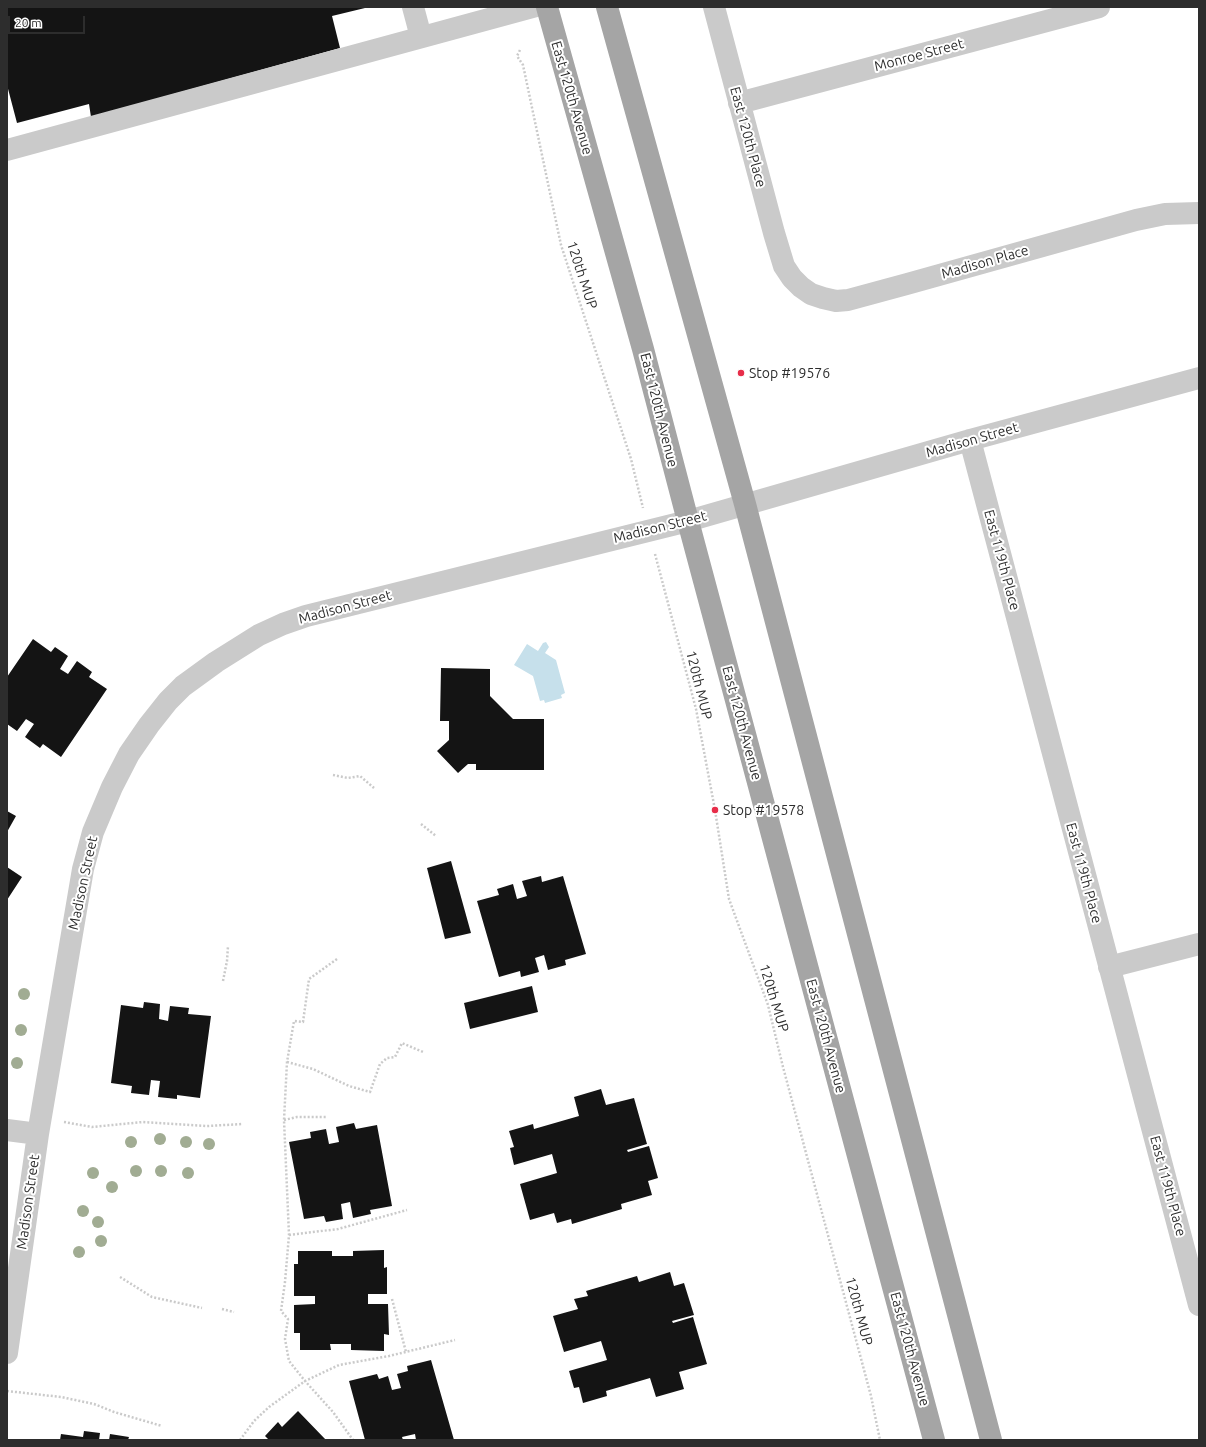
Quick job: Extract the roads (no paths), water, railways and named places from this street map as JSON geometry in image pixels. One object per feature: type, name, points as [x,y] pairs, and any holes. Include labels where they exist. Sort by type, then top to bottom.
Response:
[{"type":"main road","name":"East 120th Avenue","points":[[547,7],[643,349],[934,1440]]},
{"type":"main road","points":[[607,7],[745,504],[991,1440]]},
{"type":"street","points":[[413,7],[421,37]]},
{"type":"street","points":[[7,150],[533,7]]},
{"type":"street","name":"East 120th Place","points":[[714,7],[784,266]]},
{"type":"street","name":"Monroe Street","points":[[739,103],[1099,7]]},
{"type":"street","name":"Madison Place","points":[[784,266],[792,278],[811,294],[836,301],[848,300],[1136,220],[1165,214],[1199,214]]},
{"type":"street","name":"Madison Street","points":[[7,1353],[38,1134],[83,869],[94,832],[112,787],[129,754],[149,725],[168,702],[184,686],[216,662],[259,635],[283,624],[306,616],[688,521],[970,440],[1199,378]]},
{"type":"street","name":"East 119th Place","points":[[970,440],[1109,967],[1194,1261],[1199,1306]]},
{"type":"street","points":[[1109,967],[1199,944]]},
{"type":"street","points":[[7,1130],[38,1134]]},
{"type":"water","points":[[546,642],[549,647],[545,653],[556,660],[565,693],[561,695],[562,698],[545,703],[544,700],[540,701],[533,676],[514,665],[527,644],[538,651],[543,643]]},
{"type":"place","name":"Stop #19576","points":[[741,373]]},
{"type":"place","name":"Stop #19578","points":[[715,810]]}]
